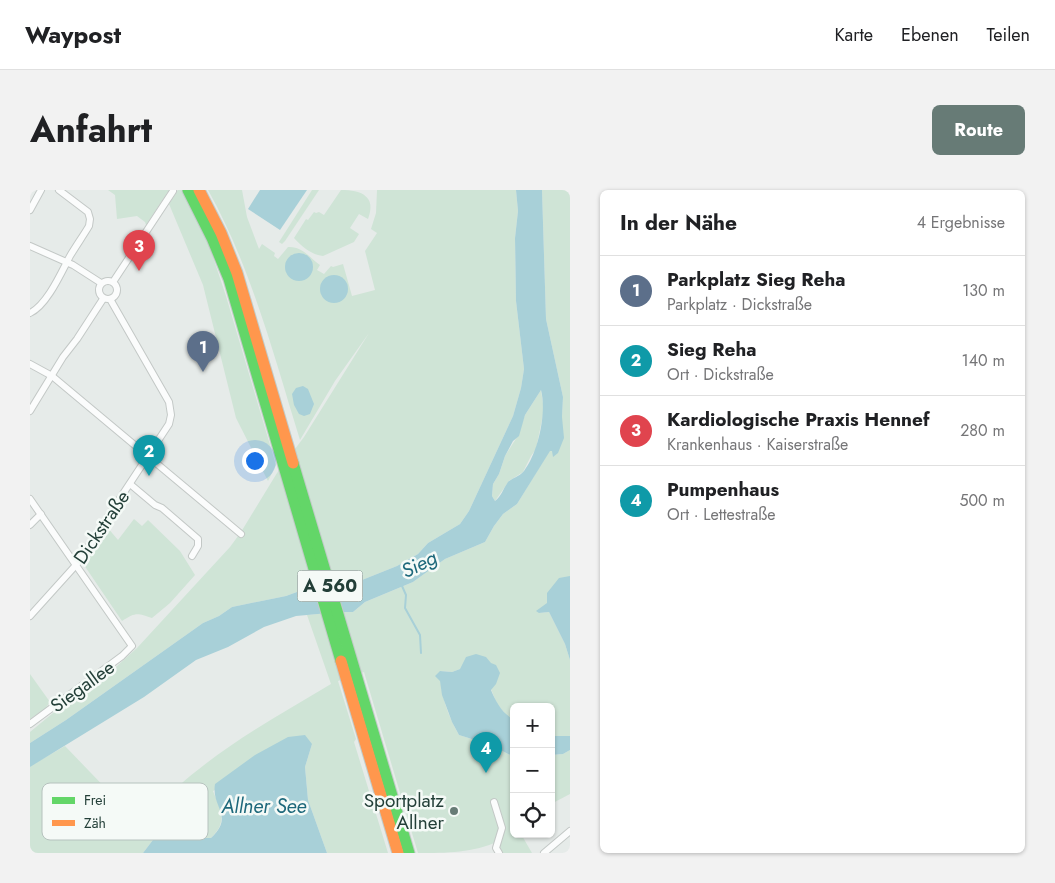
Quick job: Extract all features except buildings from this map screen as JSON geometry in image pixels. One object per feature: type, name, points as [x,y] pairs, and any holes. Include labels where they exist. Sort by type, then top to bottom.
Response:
[{"type":"highway","name":"A 560","points":[[188,190],[212,238],[228,279],[398,853]]},
{"type":"highway","name":"A 560","points":[[199,190],[221,233],[237,273],[408,853]]},
{"type":"street","points":[[30,210],[41,190]]},
{"type":"street","points":[[30,313],[41,304],[89,226],[88,212],[59,190]]},
{"type":"street","points":[[113,282],[173,191]]},
{"type":"street","points":[[30,246],[68,262],[101,283]]},
{"type":"street","points":[[101,283],[113,282]]},
{"type":"street","points":[[30,411],[52,376],[107,299],[115,296],[117,292],[113,282]]},
{"type":"street","points":[[101,283],[98,291],[107,299]]},
{"type":"street","name":"Dickstraße","points":[[30,616],[76,565],[169,424],[171,415],[169,402],[107,299]]},
{"type":"street","points":[[30,364],[52,376],[242,534]]},
{"type":"street","points":[[130,484],[198,539],[198,546],[192,556]]},
{"type":"street","points":[[30,499],[76,565]]},
{"type":"street","points":[[30,525],[40,514]]},
{"type":"street","name":"Siegallee","points":[[30,724],[122,656],[132,646],[76,565]]},
{"type":"street","points":[[494,802],[502,828],[496,848],[499,853]]},
{"type":"street","points":[[544,853],[570,832]]},
{"type":"green space","points":[[108,190],[169,190],[146,225],[137,216],[117,219],[115,195]]},
{"type":"green space","points":[[178,190],[181,190],[191,206],[210,248],[226,296],[276,465],[268,481],[236,418],[203,285],[169,204]]},
{"type":"green space","points":[[208,190],[242,190],[247,217],[259,249],[262,244],[275,253],[274,256],[278,259],[288,247],[298,248],[320,265],[317,270],[324,274],[331,266],[343,264],[352,296],[375,290],[365,251],[377,233],[371,229],[376,213],[377,190],[516,190],[518,211],[515,238],[516,301],[524,369],[513,416],[469,511],[460,524],[428,543],[418,554],[397,566],[357,582],[333,583],[305,589],[286,596],[232,607],[219,616],[203,623],[66,720],[30,743],[30,732],[53,713],[107,675],[137,648],[230,547],[277,473],[304,437],[369,333],[335,381],[300,440],[271,344],[249,281],[237,250]]},
{"type":"green space","points":[[312,190],[319,190],[282,244],[279,242]]},
{"type":"green space","points":[[341,190],[361,193],[369,200],[370,211],[368,219],[359,214],[350,228],[359,234],[354,242],[323,256],[315,254],[303,247],[294,238],[306,219],[308,220],[314,212],[324,215]]},
{"type":"green space","points":[[542,190],[570,190],[570,576],[539,613],[549,612],[565,644],[570,660],[570,736],[555,736],[555,703],[510,703],[510,718],[497,704],[491,689],[460,669],[452,672],[440,671],[441,688],[445,704],[459,735],[491,745],[510,755],[510,838],[523,838],[532,853],[501,853],[499,841],[470,850],[418,853],[364,672],[338,681],[356,739],[354,742],[388,853],[327,853],[308,800],[305,767],[312,744],[213,791],[220,810],[221,821],[216,832],[211,838],[208,838],[208,783],[182,783],[215,757],[264,724],[331,684],[307,615],[353,612],[365,602],[413,582],[445,559],[485,542],[503,514],[517,504],[550,450],[552,451],[562,417],[563,397],[546,319]]},
{"type":"green space","points":[[541,390],[544,410],[536,449],[523,472],[509,481],[495,501],[492,496],[493,484],[499,474],[505,456],[517,437],[525,415]]},
{"type":"green space","points":[[134,519],[142,526],[148,520],[180,551],[195,575],[170,603],[152,618],[137,614],[122,621],[84,565],[107,527],[118,540]]},
{"type":"green space","points":[[30,674],[50,702],[45,709],[30,719]]},
{"type":"green space","points":[[65,746],[101,783],[42,783],[42,840],[153,840],[143,853],[30,853],[30,767]]},
{"type":"green space","points":[[570,750],[570,794],[555,802],[555,755],[563,754]]},
{"type":"water","points":[[260,190],[307,190],[280,230],[248,209]]},
{"type":"water","name":"Sieg","points":[[516,190],[542,190],[546,319],[563,397],[564,438],[558,453],[553,457],[552,451],[550,451],[517,504],[503,514],[485,542],[445,559],[413,582],[365,602],[353,612],[296,616],[264,627],[228,647],[196,660],[144,697],[30,767],[30,743],[66,720],[203,623],[219,616],[232,607],[286,596],[305,589],[333,583],[357,582],[397,566],[418,554],[428,543],[460,524],[469,511],[513,416],[521,388],[524,369],[516,301],[515,238],[518,211]],"holes":[[[541,390],[543,399],[540,432],[529,463],[520,475],[508,482],[495,501],[492,496],[493,484],[499,474],[505,456],[513,441],[519,436],[525,415]]]},
{"type":"water","points":[[299,253],[309,257],[313,267],[309,277],[299,281],[289,277],[285,267],[289,257]]},
{"type":"water","points":[[334,275],[344,279],[348,289],[344,299],[334,303],[324,299],[320,289],[324,279]]},
{"type":"water","points":[[303,386],[308,389],[314,404],[310,414],[304,416],[299,414],[294,405],[292,394],[296,388]]},
{"type":"water","points":[[570,576],[570,660],[565,644],[549,612],[539,613],[536,611],[547,603],[547,593],[559,578]]},
{"type":"water","points":[[476,654],[486,657],[491,663],[496,665],[500,673],[496,684],[491,690],[500,707],[510,717],[510,755],[491,745],[459,735],[452,722],[442,695],[440,681],[435,676],[440,671],[452,672],[460,669],[466,657]]},
{"type":"water","name":"Allner See","points":[[305,735],[312,744],[305,767],[308,800],[327,853],[143,853],[153,840],[208,840],[208,838],[211,838],[218,830],[222,817],[216,799],[215,784],[255,755],[288,737]]},
{"type":"water","points":[[555,736],[570,736],[570,750],[563,754],[555,755]]},
{"type":"waterway","name":"Sieg","points":[[402,586],[406,595],[405,608],[420,635],[421,653]]},
{"type":"traffic: fast","points":[[188,190],[212,238],[229,279],[341,661]]},
{"type":"traffic: fast","points":[[293,463],[409,853]]},
{"type":"traffic: slow","points":[[199,190],[221,233],[237,273],[293,463]]},
{"type":"traffic: slow","points":[[341,661],[398,853]]},
{"type":"place","name":"Kardiologische Praxis Hennef","points":[[139,271]]},
{"type":"place","name":"Parkplatz Sieg Reha","points":[[203,372]]},
{"type":"place","name":"Sieg Reha","points":[[149,476]]},
{"type":"place","name":"Pumpenhaus","points":[[486,773]]},
{"type":"place","name":"Sportplatz Allner","points":[[454,811]]}]
